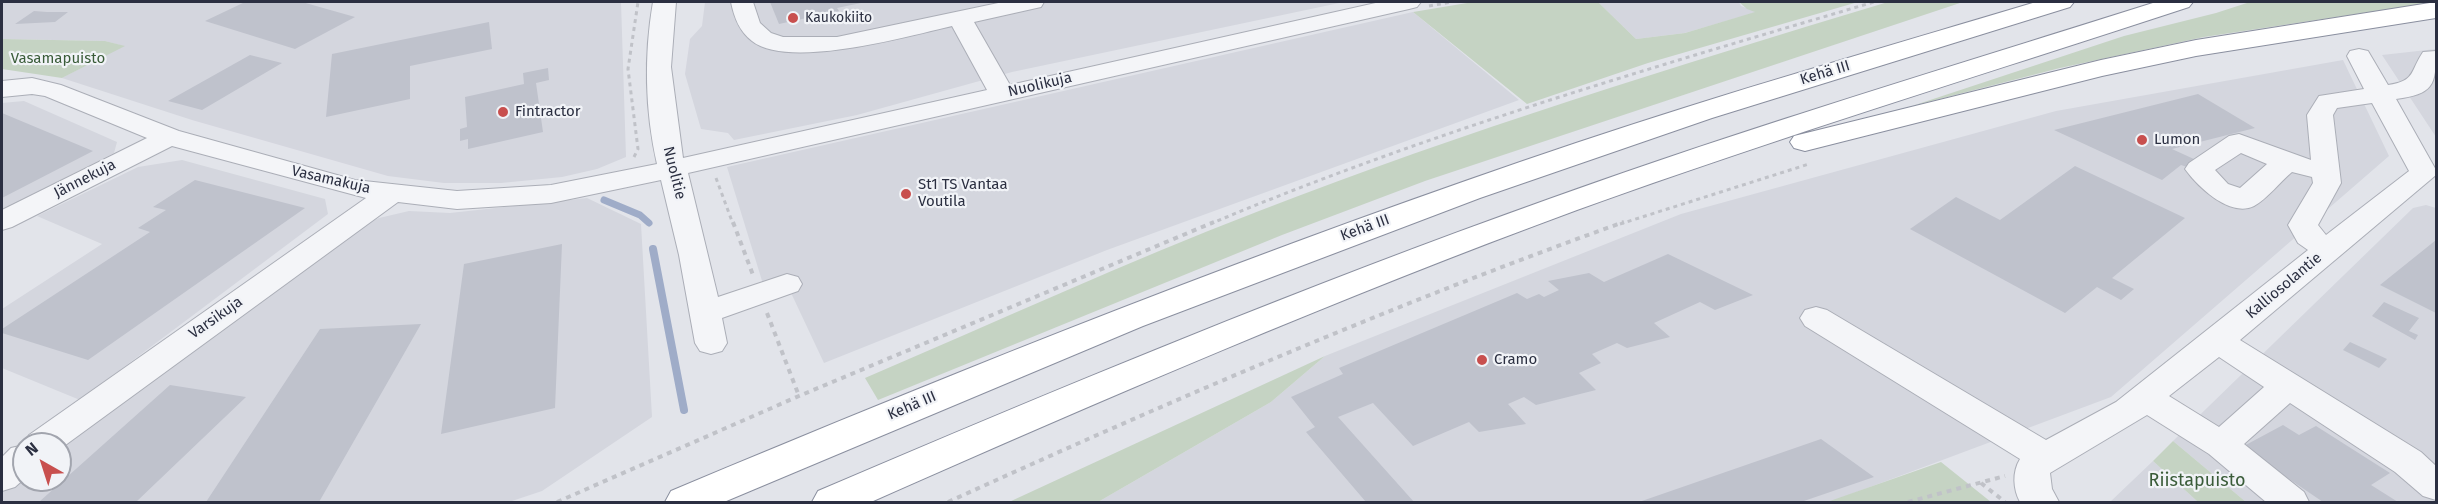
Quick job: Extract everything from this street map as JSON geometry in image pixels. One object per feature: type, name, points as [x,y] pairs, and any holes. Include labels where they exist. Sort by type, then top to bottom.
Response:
[{"type":"highway","points":[[1756,94],[1850,51],[1991,2]]},
{"type":"highway","name":"Kehä III","points":[[685,502],[1013,364],[1230,278],[1574,154],[1756,94],[2061,2]]},
{"type":"highway","points":[[832,502],[1052,406],[1268,318],[1551,209],[1714,152],[2180,2]]},
{"type":"highway","points":[[1714,152],[1812,141],[2090,71],[2196,48],[2436,10]]},
{"type":"street","name":"Nuolitie","points":[[664,2],[659,67],[671,169],[694,255],[708,328],[773,289]]},
{"type":"street","points":[[742,2],[748,25],[762,38],[782,44],[837,44],[1033,2]]},
{"type":"street","name":"Nuolikuja","points":[[671,169],[1002,93],[1311,11],[1409,2]]},
{"type":"street","points":[[958,18],[1002,93]]},
{"type":"street","name":"Kalliosolantie","points":[[2039,476],[2146,398],[2328,250],[2430,178],[2359,57]]},
{"type":"street","points":[[2328,250],[2308,236],[2303,225],[2327,183],[2320,115],[2328,102],[2407,90],[2424,79],[2432,57]]},
{"type":"street","name":"Vasamakuja","points":[[2,89],[32,86],[52,90],[169,137],[354,188],[457,200],[551,194],[671,169]]},
{"type":"street","name":"Jännekuja","points":[[2,221],[169,137]]},
{"type":"street","points":[[2286,162],[2326,172]]},
{"type":"street","name":"Varsikuja","points":[[58,432],[393,192]]},
{"type":"street","points":[[1815,318],[2039,476]]},
{"type":"street","points":[[2218,341],[2408,462],[2436,486]]},
{"type":"street","points":[[2221,445],[2288,385]]},
{"type":"street","points":[[2146,398],[2221,445],[2291,502]]},
{"type":"path","points":[[557,502],[799,396],[1263,202],[1340,173],[1627,75],[1874,2]]},
{"type":"path","points":[[628,160],[636,156],[638,149]]},
{"type":"path","points":[[711,160],[773,289],[799,396]]},
{"type":"path","points":[[948,502],[1376,316],[1659,210],[1812,163]]},
{"type":"path","points":[[1908,502],[1981,483],[2039,476]]},
{"type":"path","points":[[1981,483],[2005,502]]},
{"type":"shaded area","points":[[2,2],[621,2],[626,157],[597,169],[562,177],[501,183],[444,183],[388,176],[192,120],[62,78],[123,46],[105,41],[2,39]]},
{"type":"shaded area","points":[[705,2],[1344,2],[1012,72],[857,115],[734,140],[728,133],[701,129],[685,74],[690,39],[702,26]]},
{"type":"shaded area","points":[[1598,2],[1739,2],[1741,6],[1757,12],[1685,33],[1636,39]]},
{"type":"shaded area","points":[[1413,12],[1519,100],[1107,250],[824,363],[784,278],[763,284],[727,167]]},
{"type":"shaded area","points":[[2436,49],[2436,137],[2382,55]]},
{"type":"shaded area","points":[[2343,60],[2389,156],[2111,397],[1830,502],[1098,502],[1271,402],[1325,356],[1681,214],[2056,111]]},
{"type":"shaded area","points":[[24,101],[117,142],[114,153],[2,209],[2,103]]},
{"type":"shaded area","points":[[182,160],[325,199],[328,214],[80,400],[2,368],[2,309],[102,244],[37,216],[138,167]]},
{"type":"shaded area","points":[[587,198],[641,224],[652,417],[542,491],[509,502],[2,502],[2,490],[12,483],[12,492],[72,492],[72,438],[357,228],[379,218],[409,211],[450,213]]},
{"type":"shaded area","points":[[2426,205],[2436,208],[2436,502],[2246,502],[2173,441],[2413,208]]},
{"type":"shaded area","points":[[2153,461],[2198,502],[2110,502]]},
{"type":"green space","points":[[1473,2],[1598,2],[1636,39],[1685,33],[1755,12],[1739,2],[1858,2],[1648,63],[1527,104],[1413,12]]},
{"type":"green space","points":[[1888,2],[1963,2],[1425,181],[1282,235],[878,400],[865,378],[1160,251],[1336,182],[1571,100]]},
{"type":"green space","points":[[2250,2],[2436,2],[2204,37],[2060,68],[1912,106],[2124,36]]},
{"type":"green space","name":"Vasamapuisto","points":[[2,39],[105,41],[125,46],[62,78],[2,69]]},
{"type":"green space","points":[[1325,356],[1271,402],[1098,502],[1009,502]]},
{"type":"green space","name":"Riistapuisto","points":[[2173,441],[2246,502],[2198,502],[2153,461]]},
{"type":"green space","points":[[1941,462],[1991,502],[1827,502]]},
{"type":"building","points":[[245,2],[302,2],[355,17],[295,49],[205,21]]},
{"type":"building","name":"Kaukokiito","points":[[770,2],[861,3],[837,8],[839,11],[779,24]]},
{"type":"building","points":[[34,11],[68,12],[55,22],[15,24]]},
{"type":"building","points":[[489,22],[492,49],[410,66],[410,99],[326,117],[332,54]]},
{"type":"building","points":[[250,55],[282,63],[202,110],[168,101]]},
{"type":"building","name":"Fintractor","points":[[548,68],[549,80],[536,83],[543,132],[468,149],[468,139],[460,141],[460,129],[467,127],[465,97],[524,84],[523,73]]},
{"type":"building","name":"Lumon","points":[[2198,94],[2255,128],[2172,149],[2196,160],[2187,167],[2181,165],[2162,180],[2054,130]]},
{"type":"building","points":[[2,113],[93,151],[2,198]]},
{"type":"building","points":[[2075,166],[2185,218],[2112,278],[2134,289],[2121,300],[2097,287],[2065,313],[1910,229],[1956,197],[2000,220]]},
{"type":"building","points":[[195,180],[305,208],[88,360],[2,333],[2,329],[150,232],[138,228],[166,210],[153,207]]},
{"type":"building","points":[[2436,240],[2436,313],[2380,285]]},
{"type":"building","points":[[562,244],[555,408],[441,434],[464,264]]},
{"type":"building","points":[[1668,254],[1753,295],[1715,310],[1700,302],[1654,323],[1670,337],[1627,348],[1617,343],[1592,354],[1601,363],[1579,373],[1596,390],[1536,405],[1524,397],[1508,404],[1526,424],[1479,432],[1469,422],[1413,446],[1373,403],[1338,417],[1414,502],[1366,502],[1306,432],[1315,427],[1291,397],[1343,374],[1339,368],[1517,293],[1527,299],[1539,294],[1544,297],[1559,290],[1548,281],[1589,273],[1604,282]]},
{"type":"building","points":[[2384,302],[2419,318],[2409,331],[2418,335],[2415,340],[2372,316]]},
{"type":"building","points":[[421,324],[319,502],[206,502],[320,329]]},
{"type":"building","points":[[2350,342],[2387,359],[2379,368],[2343,350]]},
{"type":"building","points":[[170,385],[246,397],[136,502],[39,502],[50,492],[72,492],[72,473]]},
{"type":"building","points":[[2283,425],[2299,435],[2316,426],[2390,473],[2371,485],[2398,502],[2323,502],[2242,447]]},
{"type":"building","points":[[1821,439],[1874,477],[1801,502],[1639,502]]},
{"type":"waterway","points":[[604,200],[640,215],[649,223]]},
{"type":"waterway","points":[[653,249],[684,410]]},
{"type":"place","name":"Kaukokiito","points":[[793,18]]},
{"type":"place","name":"Fintractor","points":[[503,112]]},
{"type":"place","name":"Lumon","points":[[2142,140]]},
{"type":"place","name":"St1 TS Vantaa Voutila","points":[[906,194]]},
{"type":"place","name":"Cramo","points":[[1482,360]]}]
